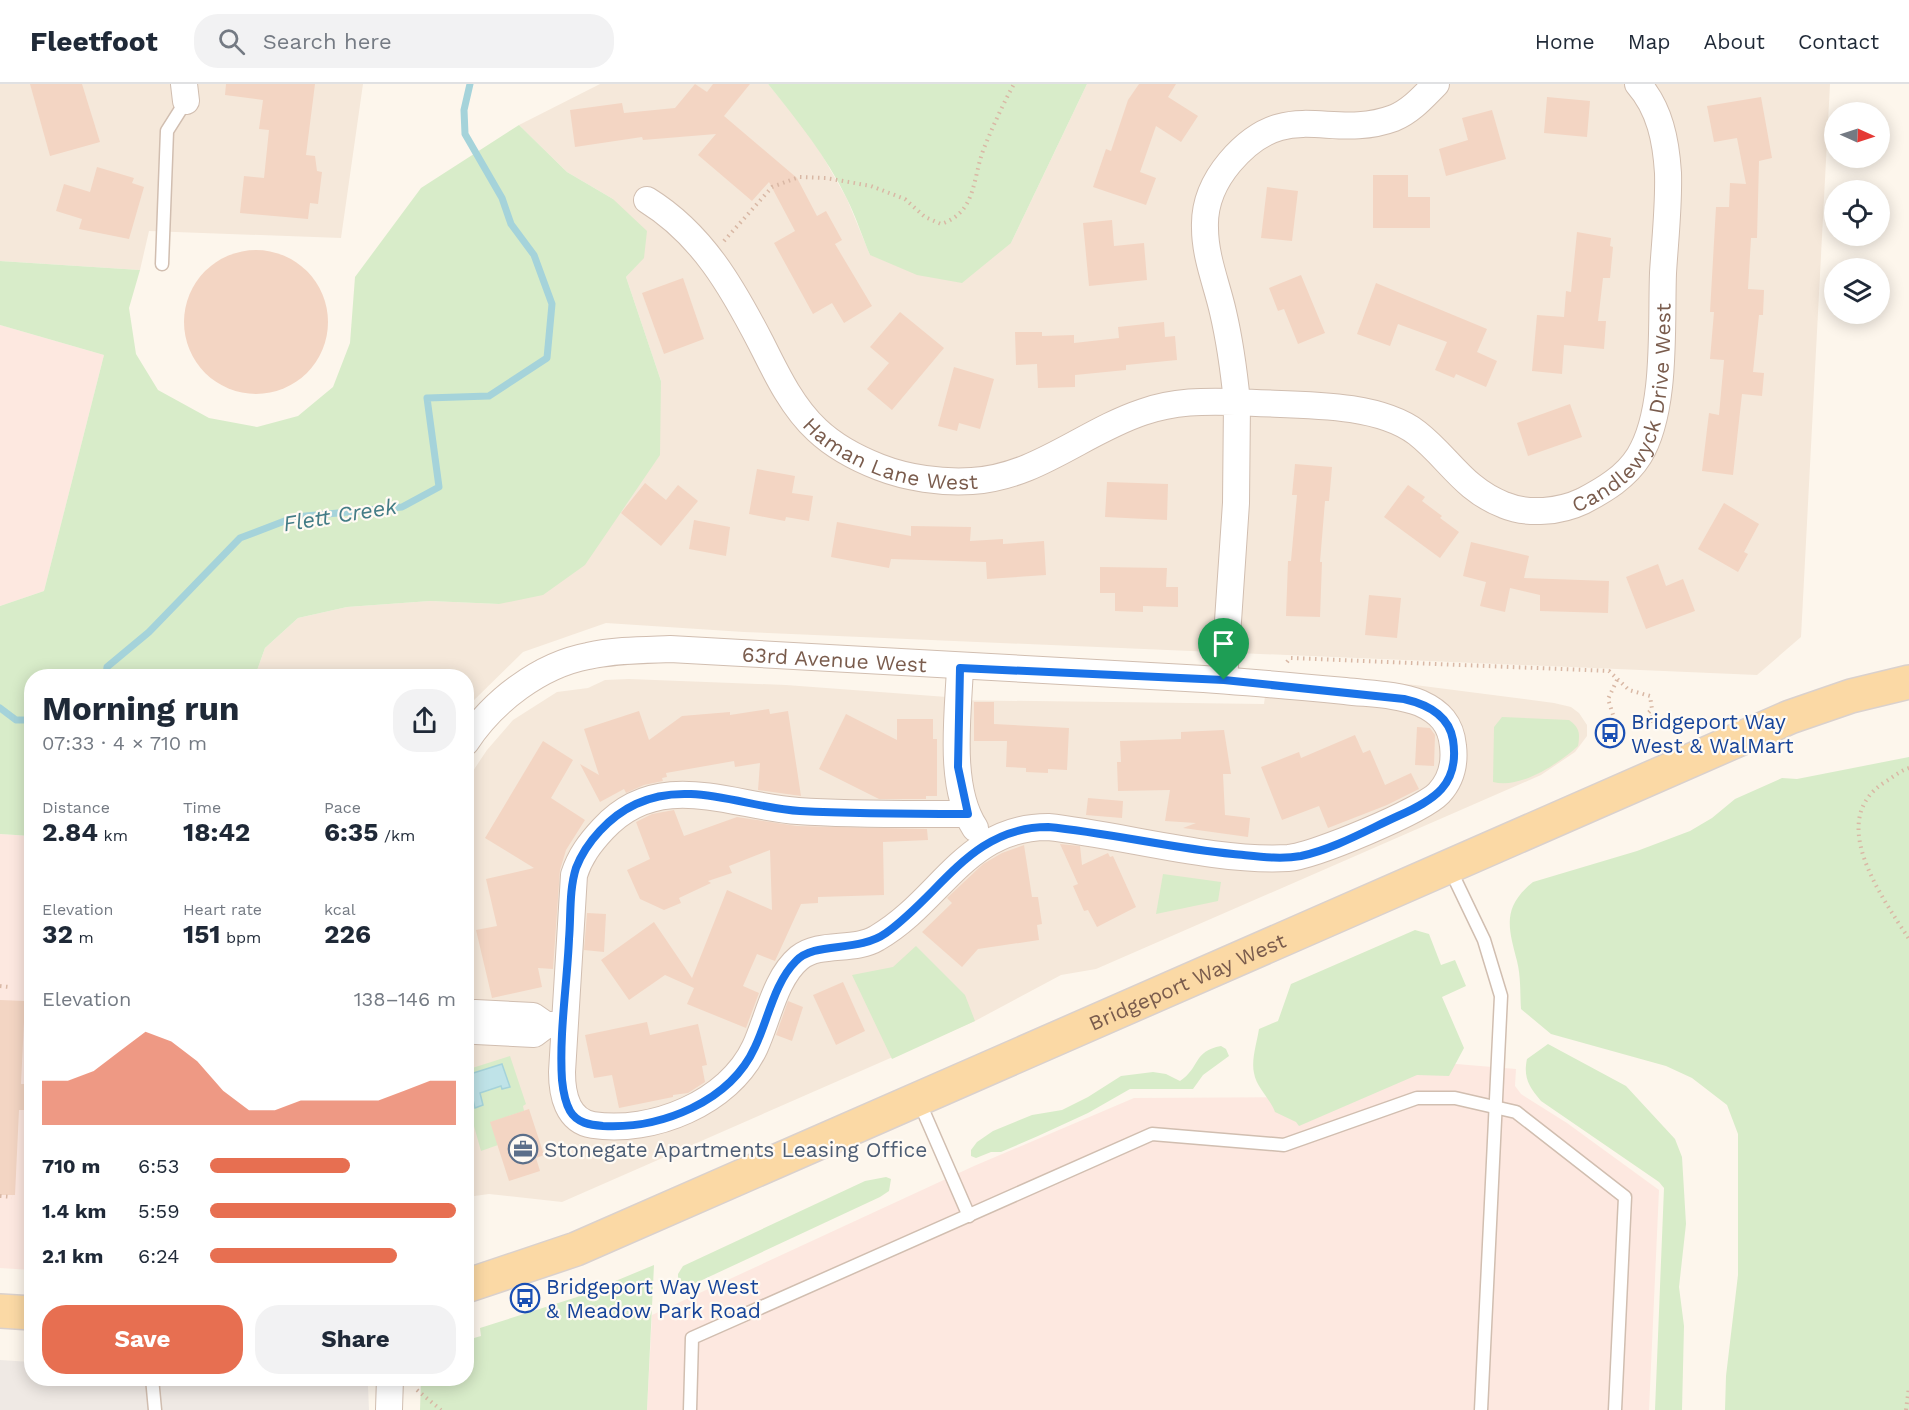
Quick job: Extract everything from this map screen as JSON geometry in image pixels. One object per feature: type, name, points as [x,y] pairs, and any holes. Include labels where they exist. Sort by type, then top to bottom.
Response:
[{"type":"main road","name":"Bridgeport Way West","points":[[474,1283],[576,1250],[1790,717],[1851,696],[1909,682]]},
{"type":"main road","points":[[0,1311],[24,1312]]},
{"type":"street","points":[[1224,680],[1236,503],[1237,402],[1228,334],[1209,260],[1205,228],[1209,199],[1221,173],[1242,148],[1267,130],[1301,123],[1350,124],[1386,120],[1404,113],[1436,84]]},
{"type":"street","name":"Candlewyck Drive West","points":[[1237,402],[1351,409],[1384,415],[1420,435],[1471,487],[1513,508],[1550,510],[1568,507],[1613,483],[1632,465],[1645,444],[1653,417],[1658,380],[1667,163],[1658,117],[1638,84]]},
{"type":"street","name":"Haman Lane West","points":[[647,200],[684,227],[710,257],[733,290],[773,366],[806,419],[833,445],[893,472],[954,482],[994,478],[1053,458],[1141,412],[1177,403],[1237,402]]},
{"type":"street","name":"63rd Avenue West","points":[[474,733],[493,710],[522,686],[555,666],[587,656],[670,649],[960,668],[1224,680],[1280,685],[1390,696],[1419,703],[1440,715],[1449,726],[1454,759],[1445,785],[1425,804],[1322,850],[1299,856],[1272,858],[1219,853],[1048,827],[1016,830],[987,842]]},
{"type":"street","points":[[960,668],[958,767],[968,814],[987,842],[885,933],[865,944],[813,951],[797,960],[780,985],[756,1046],[733,1080],[697,1105],[649,1121],[616,1126],[594,1125],[574,1116],[566,1102],[555,1025],[576,869],[586,849],[608,824],[638,803],[669,795],[696,794],[800,811],[968,814]]},
{"type":"street","points":[[474,1014],[533,1016],[555,1025]]},
{"type":"street","points":[[474,1030],[534,1034],[555,1025]]},
{"type":"street","points":[[389,1410],[390,1386]]},
{"type":"lane","points":[[162,264],[167,131],[185,93]]},
{"type":"lane","points":[[1449,867],[1484,940],[1501,996],[1480,1410]]},
{"type":"lane","points":[[690,1410],[692,1338],[1152,1134],[1284,1144],[1417,1098],[1455,1098],[1516,1112],[1625,1197],[1615,1410]]},
{"type":"lane","points":[[918,1099],[969,1216]]},
{"type":"lane","points":[[153,1386],[155,1410]]},
{"type":"path","points":[[710,257],[772,187],[799,177],[826,178],[871,186],[906,199],[924,218],[941,224],[956,219],[966,207],[984,148],[1014,84]]},
{"type":"path","points":[[1280,685],[1283,670],[1290,658],[1609,671],[1629,690],[1650,696],[1652,709],[1648,713],[1653,722]]},
{"type":"path","points":[[1617,680],[1610,692],[1609,707],[1620,737]]},
{"type":"path","points":[[1909,768],[1871,791],[1859,814],[1862,850],[1869,872],[1909,939]]},
{"type":"path","points":[[0,986],[9,987]]},
{"type":"path","points":[[0,1196],[12,1197]]},
{"type":"path","points":[[1906,1410],[1909,1387]]},
{"type":"path","points":[[417,1390],[441,1410]]},
{"type":"shaded area","points":[[0,84],[363,84],[341,238],[149,231],[140,270],[0,261]]},
{"type":"shaded area","points":[[600,84],[768,84],[802,125],[822,155],[847,199],[870,255],[1011,243],[1087,84],[1830,84],[1829,102],[1824,102],[1826,168],[1801,637],[1757,675],[744,632],[606,623],[523,652],[474,700],[474,669],[258,669],[265,648],[298,618],[347,607],[430,601],[499,604],[661,381],[626,277],[643,258],[613,199],[567,172],[519,125]]},
{"type":"shaded area","points":[[0,325],[104,355],[44,591],[0,606]]},
{"type":"shaded area","points":[[1331,678],[1415,685],[1554,703],[1571,707],[1579,713],[1587,725],[1587,736],[1575,752],[1541,775],[1096,969],[1061,975],[975,1021],[562,1202],[489,1194],[474,1196],[474,1041],[513,1042],[515,1005],[474,1001],[474,770],[487,750],[513,720],[557,692],[588,688],[605,680],[629,679],[786,685],[947,697],[947,700],[1264,704],[1266,689]]},
{"type":"shaded area","points":[[0,834],[24,836],[24,1270],[0,1268]]},
{"type":"shaded area","points":[[1409,1060],[1516,1069],[1515,1086],[1521,1094],[1567,1123],[1659,1190],[1649,1410],[647,1410],[652,1315],[974,1166],[1134,1098],[1338,1097]]},
{"type":"shaded area","points":[[0,1360],[24,1362],[24,1386],[368,1386],[369,1410],[0,1410]]},
{"type":"green space","points":[[768,84],[1087,84],[1011,243],[962,283],[917,275],[870,255],[839,183],[821,154]]},
{"type":"green space","points":[[519,125],[567,172],[613,199],[647,231],[644,258],[626,277],[661,381],[660,455],[585,565],[543,595],[499,604],[430,601],[347,607],[298,618],[265,648],[258,669],[24,669],[24,836],[0,834],[0,606],[44,591],[104,355],[0,325],[0,261],[140,270],[129,308],[136,354],[158,390],[209,418],[257,427],[298,416],[333,387],[350,343],[355,277],[421,188]]},
{"type":"green space","points":[[1502,717],[1569,720],[1578,732],[1578,746],[1550,767],[1527,778],[1515,782],[1493,782],[1494,727]]},
{"type":"green space","points":[[1909,757],[1909,1410],[1725,1410],[1726,1376],[1738,1275],[1738,1134],[1727,1105],[1692,1078],[1666,1066],[1551,1034],[1521,1009],[1519,973],[1510,928],[1512,909],[1523,891],[1533,882],[1637,851],[1690,831],[1712,818],[1735,799],[1782,778],[1797,779]]},
{"type":"green space","points":[[1163,874],[1221,882],[1218,901],[1156,914]]},
{"type":"green space","points":[[1415,930],[1429,934],[1441,965],[1455,960],[1466,986],[1442,997],[1464,1048],[1449,1076],[1417,1075],[1299,1126],[1296,1122],[1275,1112],[1255,1078],[1254,1057],[1259,1029],[1278,1021],[1291,984]]},
{"type":"green space","points":[[916,946],[965,995],[975,1021],[892,1059],[852,975],[893,967]]},
{"type":"green space","points":[[1548,1044],[1626,1086],[1675,1139],[1682,1157],[1686,1224],[1679,1287],[1684,1326],[1682,1410],[1655,1410],[1664,1188],[1659,1182],[1541,1101],[1530,1086],[1526,1065],[1527,1059]]},
{"type":"green space","points":[[1221,1046],[1226,1049],[1229,1056],[1203,1075],[1193,1089],[1130,1089],[1088,1113],[1001,1152],[991,1152],[976,1158],[971,1156],[971,1150],[977,1142],[993,1131],[1032,1115],[1062,1110],[1121,1076],[1153,1072],[1166,1074],[1180,1081],[1191,1071],[1201,1056],[1212,1048]]},
{"type":"green space","points":[[510,1056],[526,1104],[523,1106],[524,1111],[491,1122],[498,1145],[481,1151],[474,1126],[474,1067]]},
{"type":"green space","points":[[886,1177],[891,1179],[889,1191],[880,1197],[698,1282],[689,1285],[678,1283],[678,1274],[683,1266],[865,1181]]},
{"type":"green space","points":[[654,1265],[647,1410],[420,1410],[421,1386],[474,1386],[474,1338],[481,1336],[480,1328],[577,1297]]},
{"type":"water","points":[[502,1064],[510,1087],[502,1089],[501,1086],[480,1093],[483,1105],[475,1108],[474,1073]]},
{"type":"building","points":[[30,84],[82,84],[100,142],[50,156]]},
{"type":"building","points":[[226,84],[315,84],[306,155],[315,156],[317,171],[322,172],[318,204],[310,203],[308,219],[240,213],[244,176],[264,178],[269,130],[259,129],[263,100],[225,95]]},
{"type":"building","points":[[695,84],[707,92],[713,84],[750,84],[724,116],[797,178],[817,216],[826,211],[842,240],[835,244],[872,306],[844,323],[832,303],[813,314],[774,243],[795,231],[769,182],[752,201],[698,155],[716,134],[643,140],[642,137],[575,147],[570,110],[622,103],[624,113],[675,108]]},
{"type":"building","points":[[1139,84],[1176,84],[1168,97],[1198,116],[1181,142],[1156,126],[1140,172],[1156,178],[1146,205],[1093,187],[1106,149],[1111,151],[1128,100]]},
{"type":"building","points":[[1547,97],[1590,101],[1587,137],[1544,133]]},
{"type":"building","points":[[1761,97],[1772,158],[1759,161],[1757,238],[1751,238],[1748,289],[1764,290],[1763,315],[1759,315],[1753,372],[1764,373],[1762,396],[1742,394],[1733,475],[1702,471],[1709,413],[1719,415],[1724,360],[1710,359],[1714,312],[1710,312],[1716,207],[1729,207],[1730,183],[1746,184],[1737,138],[1714,142],[1707,106]]},
{"type":"building","points":[[1492,110],[1506,159],[1446,176],[1439,149],[1468,140],[1462,118]]},
{"type":"building","points":[[97,167],[134,178],[132,183],[144,187],[129,239],[79,229],[82,219],[56,211],[64,184],[90,192]]},
{"type":"building","points":[[1373,175],[1408,175],[1408,197],[1430,197],[1430,228],[1373,228]]},
{"type":"building","points":[[1267,187],[1298,191],[1292,241],[1261,238]]},
{"type":"building","points":[[1112,220],[1114,246],[1144,243],[1147,280],[1089,286],[1083,223]]},
{"type":"building","points":[[1577,232],[1611,238],[1610,246],[1613,247],[1610,278],[1603,278],[1598,321],[1606,321],[1604,349],[1564,345],[1562,374],[1532,371],[1537,315],[1564,317],[1566,291],[1571,292]]},
{"type":"building","points":[[256,250],[284,255],[307,271],[323,294],[328,322],[323,350],[307,373],[284,389],[256,394],[228,389],[205,373],[189,350],[184,322],[189,294],[205,271],[228,255]]},
{"type":"building","points":[[1301,275],[1325,333],[1298,344],[1284,309],[1278,311],[1269,288]]},
{"type":"building","points":[[683,278],[704,339],[664,354],[642,293]]},
{"type":"building","points":[[1376,283],[1487,329],[1477,352],[1497,361],[1486,387],[1456,374],[1454,378],[1435,370],[1447,342],[1398,324],[1390,346],[1357,334]]},
{"type":"building","points":[[900,312],[944,348],[892,410],[867,389],[889,363],[870,347]]},
{"type":"building","points":[[1164,322],[1165,337],[1175,336],[1177,360],[1126,365],[1126,370],[1075,375],[1075,387],[1038,388],[1037,364],[1016,365],[1015,332],[1042,332],[1042,336],[1074,335],[1074,343],[1119,338],[1118,327]]},
{"type":"building","points":[[954,367],[994,379],[980,429],[959,423],[957,431],[938,426]]},
{"type":"building","points":[[1570,404],[1582,437],[1528,456],[1517,423]]},
{"type":"building","points":[[1295,464],[1332,467],[1329,501],[1325,501],[1320,562],[1322,562],[1320,617],[1286,616],[1288,561],[1291,561],[1297,495],[1292,495]]},
{"type":"building","points":[[757,469],[795,476],[792,493],[813,496],[809,521],[786,517],[785,521],[749,514]]},
{"type":"building","points":[[1107,482],[1168,484],[1167,520],[1105,517]]},
{"type":"building","points":[[645,483],[666,500],[678,485],[698,501],[661,546],[621,513]]},
{"type":"building","points":[[1408,485],[1425,497],[1422,501],[1459,532],[1440,558],[1384,517]]},
{"type":"building","points":[[1724,503],[1759,524],[1744,552],[1748,554],[1738,572],[1698,549]]},
{"type":"building","points":[[694,520],[730,527],[726,556],[689,549]]},
{"type":"building","points":[[837,522],[911,536],[911,526],[971,527],[970,541],[1003,539],[1003,544],[1044,541],[1046,575],[987,579],[986,562],[891,559],[889,568],[831,557]]},
{"type":"building","points":[[1471,542],[1529,556],[1524,578],[1609,581],[1608,613],[1540,611],[1540,595],[1510,588],[1505,612],[1480,606],[1486,582],[1463,576]]},
{"type":"building","points":[[1658,564],[1666,586],[1683,579],[1695,611],[1646,629],[1626,577]]},
{"type":"building","points":[[1100,567],[1167,568],[1166,587],[1178,587],[1178,607],[1143,606],[1143,612],[1115,611],[1115,593],[1100,593]]},
{"type":"building","points":[[1369,595],[1401,598],[1397,638],[1365,635]]},
{"type":"building","points":[[974,702],[994,702],[994,724],[1069,728],[1067,770],[1048,769],[1048,773],[1026,772],[1026,768],[1006,767],[1007,741],[974,741]]},
{"type":"building","points":[[769,709],[770,714],[788,711],[801,796],[758,790],[760,763],[735,767],[734,761],[666,773],[667,777],[662,778],[663,781],[644,785],[626,793],[624,789],[600,802],[580,764],[599,775],[584,729],[639,711],[649,740],[682,716],[730,712],[730,715]]},
{"type":"building","points":[[846,714],[897,740],[897,719],[933,719],[933,739],[937,739],[937,796],[926,796],[926,799],[879,799],[819,769]]},
{"type":"building","points":[[1417,727],[1430,728],[1435,735],[1434,766],[1415,765]]},
{"type":"building","points":[[1224,730],[1231,774],[1223,774],[1225,815],[1250,818],[1248,837],[1183,828],[1196,823],[1165,821],[1170,790],[1118,791],[1117,762],[1121,762],[1120,741],[1181,739],[1181,732]]},
{"type":"building","points":[[1355,735],[1363,753],[1370,750],[1385,785],[1411,773],[1419,789],[1387,805],[1328,828],[1319,806],[1282,820],[1261,767],[1299,752],[1301,758]]},
{"type":"building","points":[[543,741],[573,760],[551,798],[585,820],[566,850],[560,870],[553,969],[538,968],[542,987],[492,998],[476,930],[497,926],[486,879],[534,868],[485,838]]},
{"type":"building","points":[[1088,798],[1123,801],[1122,818],[1086,815]]},
{"type":"building","points":[[674,810],[684,836],[737,817],[797,826],[927,829],[928,840],[883,842],[884,895],[818,897],[818,903],[801,904],[775,961],[757,954],[743,986],[759,993],[746,1028],[687,1004],[694,988],[665,975],[629,1000],[601,960],[654,922],[692,978],[727,890],[772,910],[770,850],[729,866],[732,873],[708,881],[711,883],[679,898],[681,903],[664,910],[640,899],[627,870],[650,859],[636,822],[652,814]]},
{"type":"building","points":[[1060,844],[1080,846],[1082,865],[1108,853],[1110,857],[1113,856],[1136,907],[1097,927],[1088,910],[1084,911],[1073,886],[1078,884]]},
{"type":"building","points":[[1024,845],[1032,897],[1038,897],[1042,924],[1037,925],[1039,940],[978,949],[962,967],[922,932],[952,903],[947,898],[983,864],[1002,853]]},
{"type":"building","points":[[587,913],[606,914],[604,952],[584,950]]},
{"type":"building","points":[[843,982],[865,1031],[836,1045],[813,995]]},
{"type":"building","points":[[0,1000],[24,1001],[21,1084],[24,1084],[24,1110],[19,1110],[15,1195],[0,1195]]},
{"type":"building","points":[[788,1001],[803,1007],[792,1041],[776,1035]]},
{"type":"building","points":[[647,1022],[650,1035],[698,1024],[707,1065],[702,1066],[705,1082],[688,1093],[619,1108],[612,1075],[594,1078],[585,1035]]},
{"type":"building","name":"Stonegate Apartments Leasing Office","points":[[529,1109],[544,1155],[536,1158],[540,1171],[509,1181],[490,1122]]},
{"type":"waterway","name":"Flett Creek","points":[[107,669],[149,632],[240,538],[295,517],[402,507],[439,487],[427,398],[489,396],[547,358],[552,304],[534,255],[511,224],[502,198],[465,134],[464,110],[470,84]]},
{"type":"waterway","name":"Flett Creek","points":[[0,708],[16,720],[24,720]]},
{"type":"place","name":"Bridgeport Way West & WalMart","points":[[1610,733]]},
{"type":"place","name":"Stonegate Apartments Leasing Office","points":[[523,1149]]},
{"type":"place","name":"Bridgeport Way West & Meadow Park Road","points":[[525,1298]]},
{"type":"route","points":[[960,668],[1224,680],[1390,696],[1412,700],[1428,707],[1440,715],[1452,734],[1454,759],[1448,780],[1437,795],[1425,804],[1322,850],[1287,858],[1219,853],[1048,827],[1025,828],[1005,834],[987,842],[964,860],[902,920],[875,940],[854,946],[813,951],[797,960],[780,985],[749,1059],[733,1080],[710,1098],[668,1116],[616,1126],[586,1124],[579,1121],[569,1110],[564,1094],[562,1072],[574,875],[582,855],[591,842],[618,814],[647,799],[696,794],[776,809],[800,811],[968,814],[958,767],[960,668]]}]
